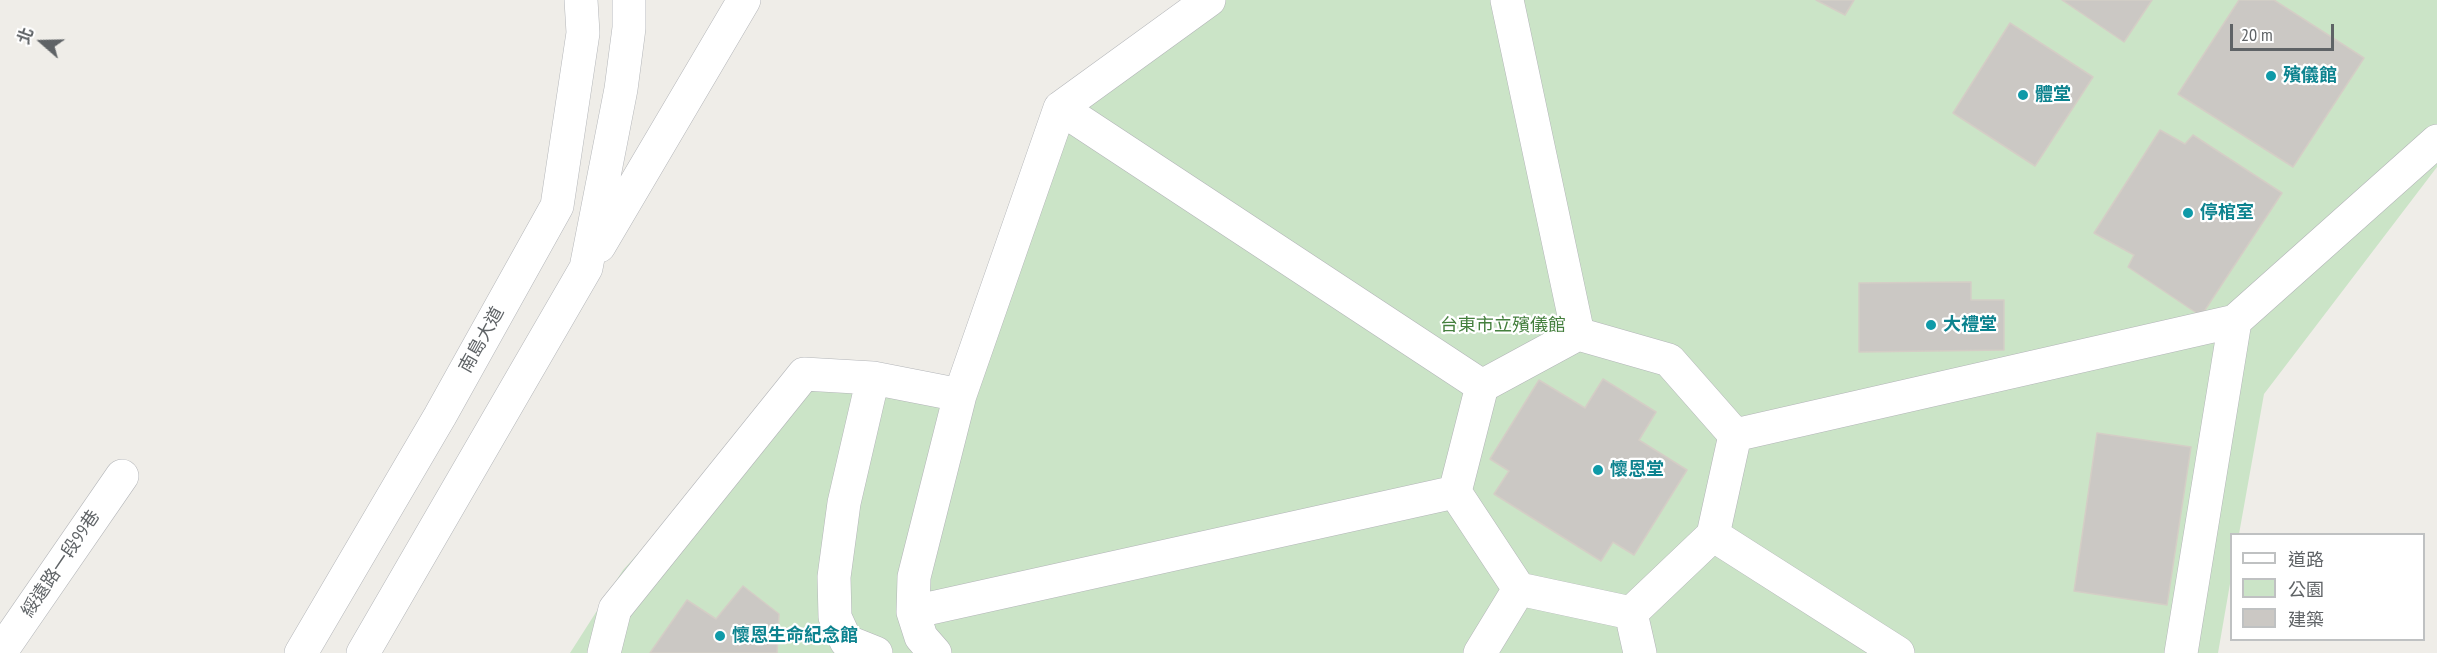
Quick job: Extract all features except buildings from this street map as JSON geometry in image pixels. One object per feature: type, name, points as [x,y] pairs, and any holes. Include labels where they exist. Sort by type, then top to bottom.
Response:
[{"type":"street","name":"南島大道","points":[[302,653],[440,416],[557,206],[583,33],[581,0]]},
{"type":"street","points":[[586,268],[621,89],[629,14],[646,0]]},
{"type":"street","points":[[363,653],[744,0]]},
{"type":"street","points":[[935,653],[921,637],[913,612],[914,578],[960,395],[1060,108],[1209,0]]},
{"type":"street","points":[[1507,0],[1578,334]]},
{"type":"street","points":[[1060,108],[1482,386]]},
{"type":"street","points":[[1735,435],[2235,321],[2437,141]]},
{"type":"street","points":[[2181,653],[2235,321]]},
{"type":"street","points":[[1631,613],[1519,589],[1455,492],[1482,386],[1578,334],[1669,360],[1735,435]]},
{"type":"street","points":[[604,653],[615,609],[804,374],[873,378],[960,395]]},
{"type":"street","points":[[873,378],[844,503],[834,577],[835,617],[846,641],[876,653]]},
{"type":"street","points":[[1631,613],[1713,536],[1735,435]]},
{"type":"street","name":"綏遠路一段99巷","points":[[0,653],[122,476]]},
{"type":"street","points":[[913,612],[1455,492]]},
{"type":"street","points":[[1713,536],[1898,653]]},
{"type":"street","points":[[1480,653],[1519,589]]},
{"type":"street","points":[[1631,613],[1640,653]]},
{"type":"green space","name":"台東市立殯儀館","points":[[1209,0],[2437,0],[2437,167],[2264,394],[2239,533],[2230,533],[2230,584],[2218,653],[570,653],[623,570],[804,374],[960,395],[1060,108]]},
{"type":"place","name":"殯儀館","points":[[2271,76]]},
{"type":"place","name":"體堂","points":[[2023,95]]},
{"type":"place","name":"停棺室","points":[[2188,213]]},
{"type":"place","name":"大禮堂","points":[[1931,325]]},
{"type":"place","name":"懷恩堂","points":[[1598,470]]},
{"type":"place","name":"懷恩生命紀念館","points":[[720,636]]}]
